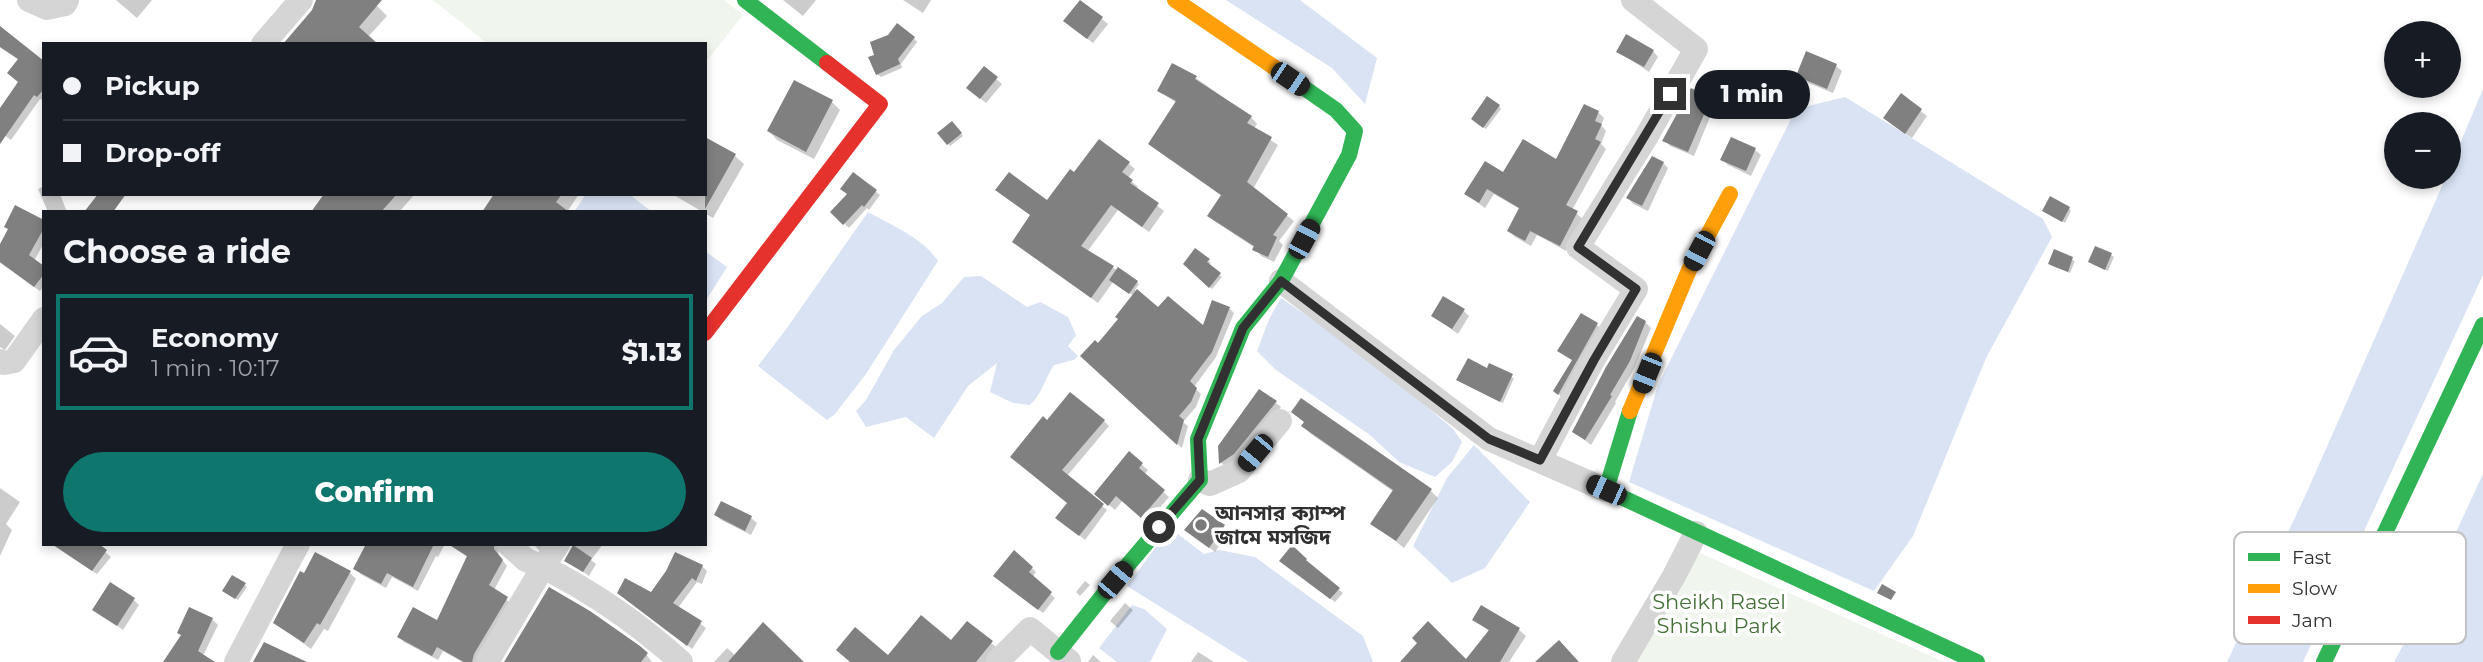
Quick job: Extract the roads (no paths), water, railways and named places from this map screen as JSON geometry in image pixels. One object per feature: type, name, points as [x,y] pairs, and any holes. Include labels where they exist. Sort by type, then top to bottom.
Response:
[{"type":"street","points":[[29,0],[47,8],[65,4],[67,0]]},
{"type":"street","points":[[265,42],[301,0]]},
{"type":"street","points":[[707,330],[880,104],[745,0]]},
{"type":"street","points":[[997,662],[1030,629],[1064,657],[1115,580],[1200,480],[1198,439],[1243,328],[1281,281],[1349,155],[1355,131],[1336,110],[1175,0]]},
{"type":"street","points":[[1540,460],[1636,289],[1578,247],[1645,139],[1696,49],[1633,0]]},
{"type":"street","points":[[1606,490],[1628,417],[1689,271],[1730,194]]},
{"type":"street","points":[[1281,281],[1489,439],[1606,490],[1977,662]]},
{"type":"street","points":[[0,361],[14,361],[42,322]]},
{"type":"street","points":[[2385,532],[2483,325]]},
{"type":"street","points":[[1200,480],[1210,484],[1239,471],[1280,421]]},
{"type":"street","points":[[1623,662],[1696,533]]},
{"type":"street","points":[[236,662],[297,546]]},
{"type":"street","points":[[510,546],[526,560],[580,586],[651,636],[681,662]]},
{"type":"street","points":[[488,662],[557,546]]},
{"type":"street","points":[[2324,662],[2332,644]]},
{"type":"water","points":[[1226,0],[1300,0],[1377,58],[1365,104],[1332,68]]},
{"type":"water","points":[[2483,89],[2483,275],[2363,532],[2288,532],[2441,189],[2461,189],[2461,141]]},
{"type":"water","points":[[1845,97],[2043,219],[2052,237],[1986,358],[1913,536],[1874,591],[1629,482],[1658,385],[1796,109]]},
{"type":"water","points":[[585,196],[632,196],[649,210],[575,210]]},
{"type":"water","points":[[868,212],[924,245],[938,261],[866,374],[835,414],[827,420],[758,366]]},
{"type":"water","points":[[707,252],[727,267],[707,299]]},
{"type":"water","points":[[981,276],[1027,307],[1040,302],[1068,317],[1076,335],[1068,346],[1078,356],[1074,360],[1054,365],[1038,396],[1030,405],[1013,403],[990,392],[997,363],[968,386],[934,438],[906,417],[866,427],[856,411],[866,400],[894,350],[922,316],[942,303],[964,277]]},
{"type":"water","points":[[1281,298],[1378,365],[1453,429],[1462,442],[1452,462],[1435,477],[1399,462],[1370,435],[1276,370],[1257,351],[1270,317]]},
{"type":"water","points":[[1474,445],[1530,502],[1485,568],[1452,583],[1413,546],[1447,478]]},
{"type":"water","points":[[2483,474],[2483,662],[2394,662],[2404,644],[2466,644],[2466,532],[2456,532]]},
{"type":"water","points":[[1170,528],[1204,554],[1219,550],[1255,557],[1363,636],[1373,662],[1249,662],[1127,586]]},
{"type":"water","points":[[1132,605],[1144,609],[1167,629],[1150,662],[1117,662],[1099,648]]},
{"type":"water","points":[[2235,644],[2311,644],[2303,662],[2227,662]]},
{"type":"place","name":"আনসার ক্যাম্প জামে মসজিদ","points":[[1201,525]]},
{"type":"park label","name":"Sheikh Rasel Shishu Park","points":[[1719,614]]}]
